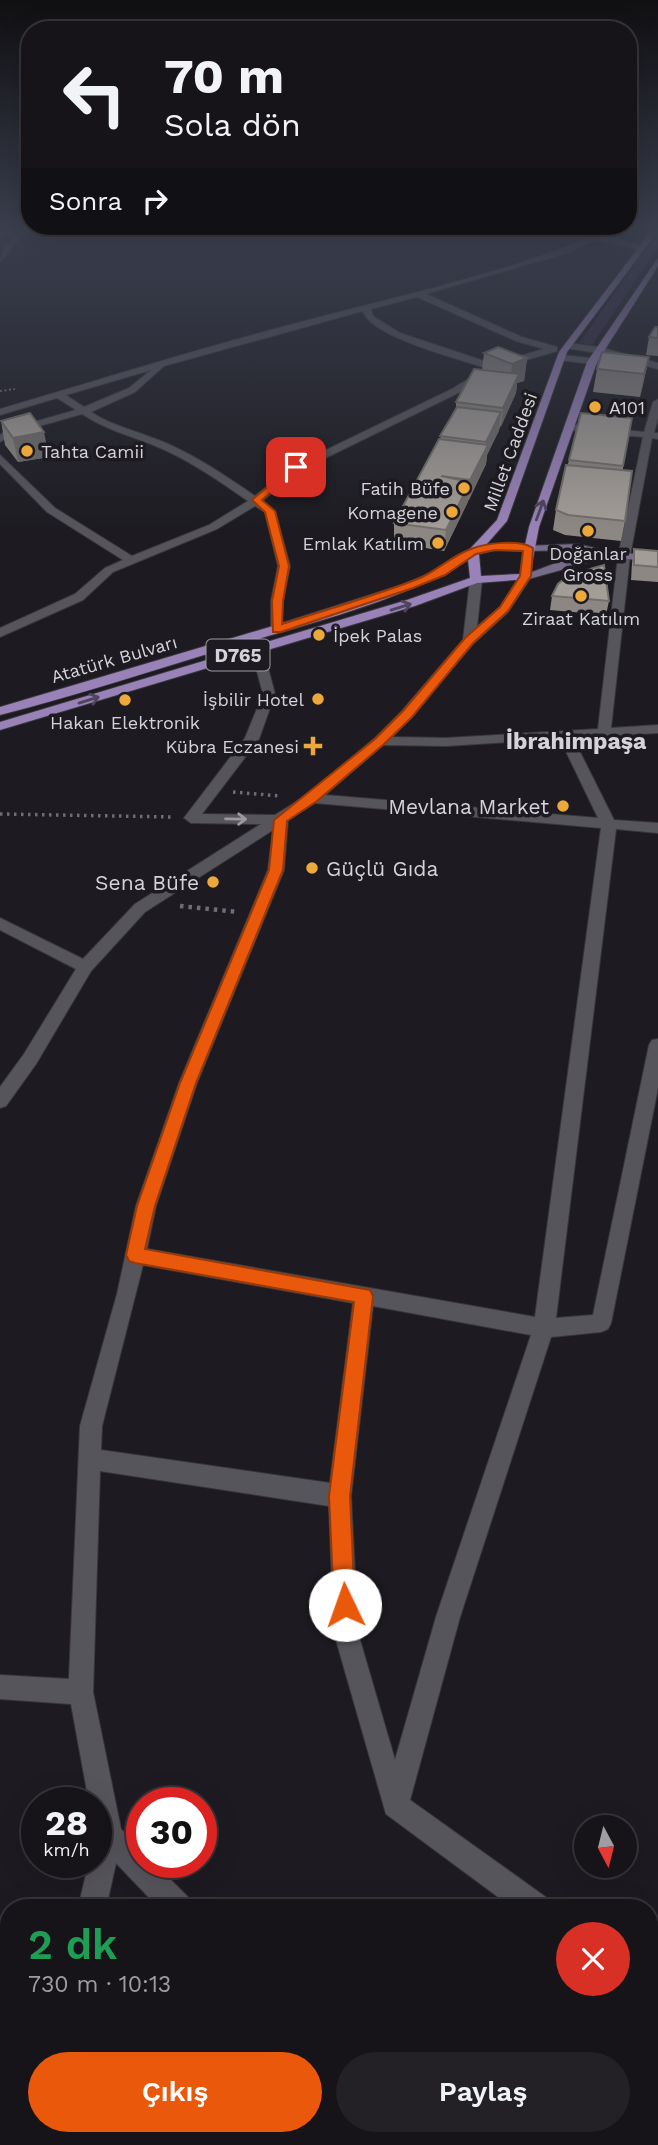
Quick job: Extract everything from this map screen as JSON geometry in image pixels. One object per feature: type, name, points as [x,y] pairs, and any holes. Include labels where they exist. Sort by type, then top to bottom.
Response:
[{"type":"main road","name":"Millet Caddesi","points":[[473,552],[502,521],[561,351],[577,330]]},
{"type":"main road","points":[[526,576],[528,548],[569,427],[592,362],[611,330]]},
{"type":"main road","points":[[476,580],[473,552],[495,547],[528,548]]},
{"type":"main road","name":"Atatürk Bulvarı","points":[[0,711],[277,629],[409,586],[441,572],[473,552]]},
{"type":"main road","name":"Atatürk Bulvarı","points":[[0,726],[411,603],[476,580],[526,576]]},
{"type":"street","points":[[0,412],[162,363],[287,330]]},
{"type":"street","points":[[389,330],[493,367]]},
{"type":"street","points":[[499,330],[592,362],[658,366]]},
{"type":"street","points":[[0,634],[79,597],[109,570],[213,527],[257,500],[296,467],[455,391],[493,367],[561,351],[598,350],[645,364]]},
{"type":"street","points":[[0,439],[12,431],[129,394],[150,379],[162,363]]},
{"type":"street","points":[[58,394],[103,424],[160,444],[198,462],[270,511],[284,566],[277,601],[277,629]]},
{"type":"street","points":[[604,732],[619,556],[653,435],[658,402]]},
{"type":"street","points":[[569,427],[653,435]]},
{"type":"street","points":[[0,458],[51,510],[130,561]]},
{"type":"street","points":[[551,480],[563,481]]},
{"type":"street","points":[[528,548],[577,547],[619,556],[658,559]]},
{"type":"street","points":[[0,1101],[30,1059],[85,967],[148,902],[281,820],[312,798],[380,741],[407,714],[469,641],[504,609],[526,576],[560,565],[619,556]]},
{"type":"street","points":[[469,641],[476,580]]},
{"type":"street","points":[[191,818],[252,739],[269,694],[257,649]]},
{"type":"street","points":[[380,741],[446,742],[604,732],[657,732]]},
{"type":"street","points":[[395,1805],[448,1617],[544,1328],[609,825],[565,736]]},
{"type":"street","points":[[312,798],[658,828]]},
{"type":"street","points":[[191,818],[281,820]]},
{"type":"street","points":[[99,1787],[81,1692],[91,1426],[146,1206],[188,1083],[276,870],[281,820]]},
{"type":"street","points":[[4,929],[85,967]]},
{"type":"street","points":[[135,1255],[544,1328],[601,1323],[658,1045]]},
{"type":"street","points":[[364,1296],[340,1496],[346,1633],[395,1805],[525,1899]]},
{"type":"street","points":[[89,1459],[340,1496]]},
{"type":"street","points":[[0,1687],[81,1692]]},
{"type":"street","points":[[112,1839],[169,1899]]},
{"type":"street","points":[[94,1899],[99,1878]]},
{"type":"path","points":[[212,791],[312,798]]},
{"type":"path","points":[[0,814],[191,818]]},
{"type":"path","points":[[148,902],[258,914]]},
{"type":"shaded area","points":[[588,330],[602,330],[592,345],[579,343]]},
{"type":"building","points":[[653,330],[658,330],[658,338],[649,337]]},
{"type":"building","points":[[498,347],[527,358],[512,364],[484,353]]},
{"type":"building","points":[[602,352],[649,357],[644,374],[597,369]]},
{"type":"building","points":[[474,369],[519,374],[503,408],[456,402]]},
{"type":"building","points":[[457,407],[501,412],[486,442],[440,436]]},
{"type":"building","points":[[30,413],[44,432],[13,438],[1,421]]},
{"type":"building","points":[[581,413],[632,418],[623,466],[569,460]]},
{"type":"building","points":[[439,439],[488,445],[470,480],[441,476],[470,482],[446,530],[394,523]]},
{"type":"building","points":[[566,465],[632,471],[625,521],[568,515],[556,510]]},
{"type":"building","points":[[634,549],[658,551],[658,567],[634,565]]},
{"type":"building","points":[[604,565],[609,601],[552,596],[558,584],[569,575]]},
{"type":"place","name":"A101","points":[[595,407]]},
{"type":"place","name":"Tahta Camii","points":[[27,451]]},
{"type":"place","name":"Fatih Büfe","points":[[464,488]]},
{"type":"place","name":"Komagene","points":[[452,512]]},
{"type":"place","name":"Doğanlar Gross","points":[[588,531]]},
{"type":"place","name":"Emlak Katılım","points":[[438,543]]},
{"type":"place","name":"Ziraat Katılım","points":[[581,596]]},
{"type":"place","name":"İpek Palas","points":[[319,635]]},
{"type":"place","name":"İşbilir Hotel","points":[[318,699]]},
{"type":"place","name":"Hakan Elektronik","points":[[125,700]]},
{"type":"place","name":"Kübra Eczanesi","points":[[313,746]]},
{"type":"place","name":"Mevlana Market","points":[[563,806]]},
{"type":"place","name":"Güçlü Gıda","points":[[312,868]]},
{"type":"place","name":"Sena Büfe","points":[[213,882]]},
{"type":"district","name":"İbrahimpaşa","points":[[576,741]]},
{"type":"route","points":[[296,467],[257,500],[270,511],[284,566],[277,601],[277,629],[409,586],[441,572],[473,552],[507,546],[528,548],[526,576],[504,609],[469,641],[407,714],[380,741],[312,798],[281,820],[276,870],[188,1083],[146,1206],[135,1255],[364,1296],[340,1496],[345,1605]]}]
